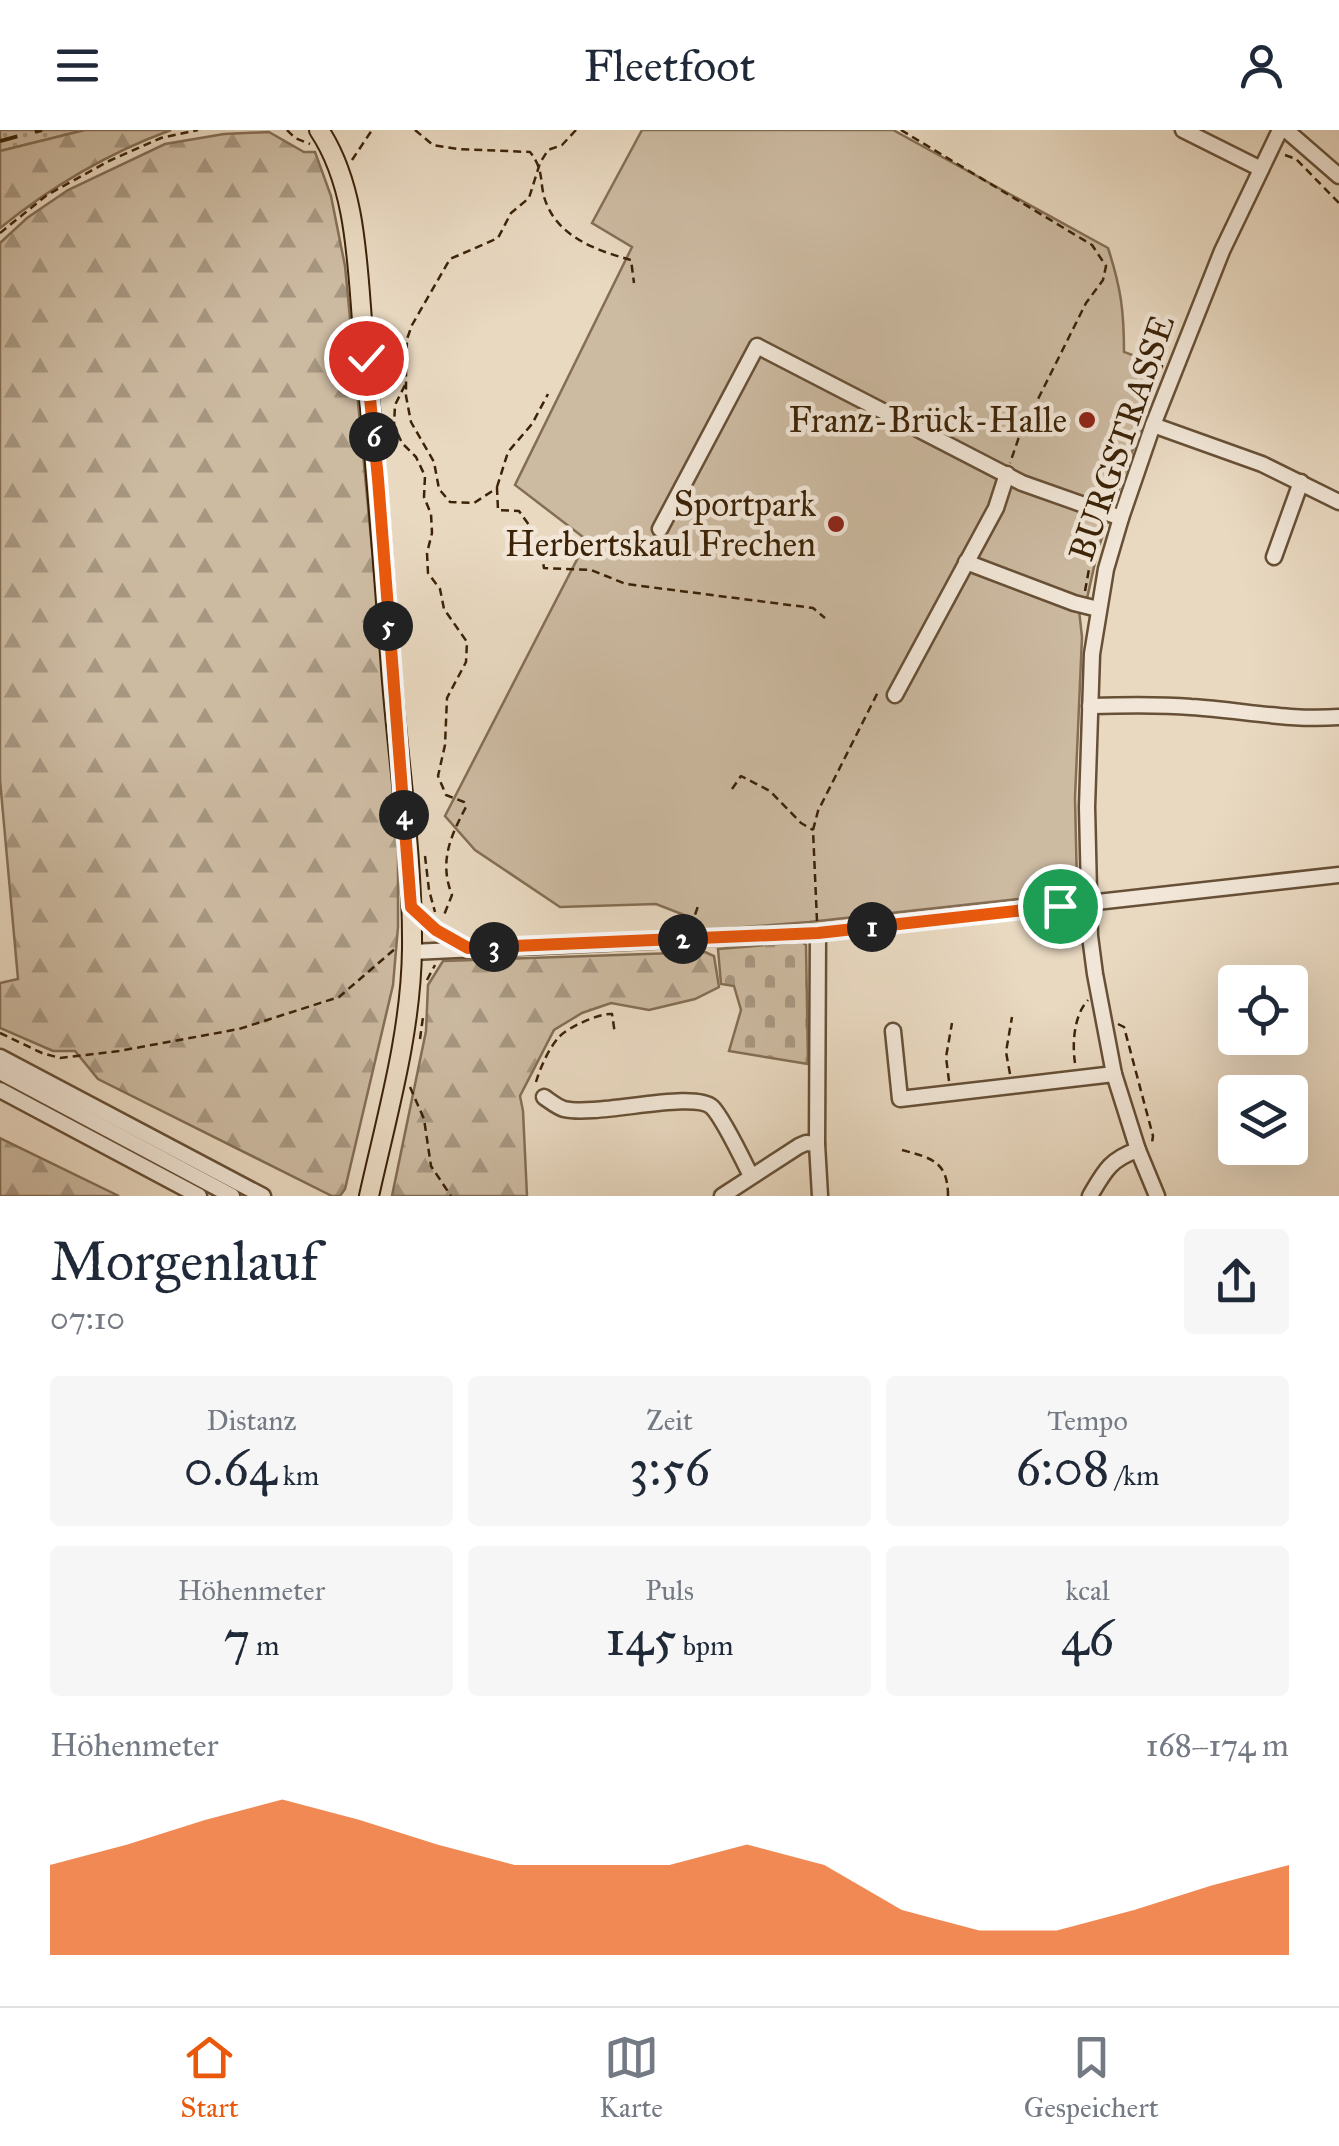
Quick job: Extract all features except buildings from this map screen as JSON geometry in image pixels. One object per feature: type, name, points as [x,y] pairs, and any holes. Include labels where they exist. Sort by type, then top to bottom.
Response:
[{"type":"main road","points":[[322,134],[345,192],[354,238],[378,479],[411,907],[406,1024],[369,1196]]},
{"type":"street","points":[[1183,130],[1261,169]]},
{"type":"street","points":[[1283,130],[1339,176]]},
{"type":"street","name":"BURGSTRASSE","points":[[1157,1196],[1114,1074],[1089,927],[1086,843],[1092,654],[1106,569],[1153,425],[1222,252],[1283,130]]},
{"type":"street","points":[[660,528],[756,346],[1022,483],[1121,518]]},
{"type":"street","points":[[1153,425],[1262,464],[1339,502]]},
{"type":"street","points":[[895,695],[996,508],[1008,474]]},
{"type":"street","points":[[1274,557],[1301,482]]},
{"type":"street","points":[[966,562],[1098,609]]},
{"type":"street","points":[[1090,706],[1144,704],[1288,717],[1339,717]]},
{"type":"street","points":[[412,952],[818,933],[1339,875]]},
{"type":"street","points":[[411,907],[436,930],[468,948]]},
{"type":"street","points":[[818,933],[820,1196]]},
{"type":"street","points":[[893,1031],[900,1099],[1114,1074]]},
{"type":"street","points":[[0,1061],[246,1196]]},
{"type":"street","points":[[0,1061],[263,1196]]},
{"type":"street","points":[[0,1072],[232,1196]]},
{"type":"street","points":[[0,1080],[216,1196]]},
{"type":"street","points":[[0,1090],[199,1196]]},
{"type":"street","points":[[544,1097],[562,1109],[604,1111],[687,1100],[704,1103],[716,1112],[752,1176]]},
{"type":"street","points":[[722,1196],[800,1146],[817,1144]]},
{"type":"street","points":[[1090,1196],[1120,1156],[1143,1152]]},
{"type":"path","points":[[0,233],[47,195],[109,161],[161,138],[198,130]]},
{"type":"path","points":[[287,130],[309,145],[322,134]]},
{"type":"path","points":[[351,161],[372,130]]},
{"type":"path","points":[[415,130],[434,146],[530,152],[540,163],[546,204],[564,231],[606,253],[632,260],[634,283]]},
{"type":"path","points":[[497,488],[474,502],[450,502],[438,489],[434,462],[411,422],[406,384],[407,339],[450,259],[498,238],[511,213],[529,198],[548,150],[562,145],[576,130]]},
{"type":"path","points":[[902,130],[1092,245],[1106,266],[1104,280],[1086,303],[1018,437],[1008,474]]},
{"type":"path","points":[[1277,158],[1288,155],[1296,159],[1339,203]]},
{"type":"path","points":[[406,384],[396,405],[394,426],[424,476],[432,533],[428,573],[440,589],[444,609],[467,642],[466,662],[447,698],[438,776],[446,796],[466,806],[449,844],[445,877],[452,896],[445,914],[436,921]]},
{"type":"path","points":[[548,394],[532,424],[508,452],[497,488],[498,510],[518,510],[539,538],[544,568],[591,570],[626,584],[813,608],[825,618]]},
{"type":"path","points":[[818,933],[813,830],[818,811],[878,692]]},
{"type":"path","points":[[732,789],[740,776],[770,791],[813,830]]},
{"type":"path","points":[[690,939],[699,903]]},
{"type":"path","points":[[0,1033],[42,1054],[60,1058],[119,1052],[239,1029],[338,997],[396,948],[412,952]]},
{"type":"path","points":[[1076,1079],[1072,1045],[1082,1005],[1089,999]]},
{"type":"path","points":[[536,1082],[560,1035],[610,1013],[615,1034]]},
{"type":"path","points":[[1012,1017],[1006,1052],[1012,1086]]},
{"type":"path","points":[[1112,1021],[1124,1027],[1153,1136],[1143,1152]]},
{"type":"path","points":[[950,1094],[946,1056],[952,1023]]},
{"type":"path","points":[[408,1082],[424,1119],[430,1166],[451,1196]]},
{"type":"path","points":[[902,1150],[940,1165],[948,1181],[948,1196]]},
{"type":"green space","points":[[0,130],[85,130],[0,151]]},
{"type":"green space","points":[[85,130],[171,130],[81,172],[0,228],[0,151]]},
{"type":"green space","name":"Sportpark Herbertskaul Frechen","points":[[642,130],[893,130],[1108,248],[1121,300],[1124,352],[1162,366],[1098,549],[1086,603],[1079,610],[1082,637],[1074,893],[682,932],[687,916],[656,904],[560,907],[475,850],[445,816],[587,540],[515,485],[632,247],[592,223]]},
{"type":"green space","points":[[269,132],[304,152],[315,152],[331,196],[345,266],[398,852],[393,985],[345,1189],[340,1196],[332,1196],[98,1079],[75,1051],[53,1051],[0,1028],[0,983],[18,979],[0,780],[0,243],[27,218],[68,190],[165,144],[224,134]]},
{"type":"green space","points":[[802,942],[806,945],[808,1064],[729,1051],[741,1010],[734,986],[721,984],[718,949]]},
{"type":"green space","points":[[705,952],[714,956],[719,987],[695,999],[649,1010],[611,1003],[582,1013],[554,1030],[520,1096],[527,1196],[392,1196],[426,1031],[428,985],[443,961]]},
{"type":"green space","points":[[0,1138],[119,1196],[0,1196]]},
{"type":"railway","points":[[0,141],[42,130]]},
{"type":"place","name":"Franz-Brück-Halle","points":[[1087,420]]},
{"type":"place","name":"Sportpark Herbertskaul Frechen","points":[[836,524]]},
{"type":"route","points":[[366,358],[411,907],[436,930],[468,948],[818,933],[1060,906]]}]
